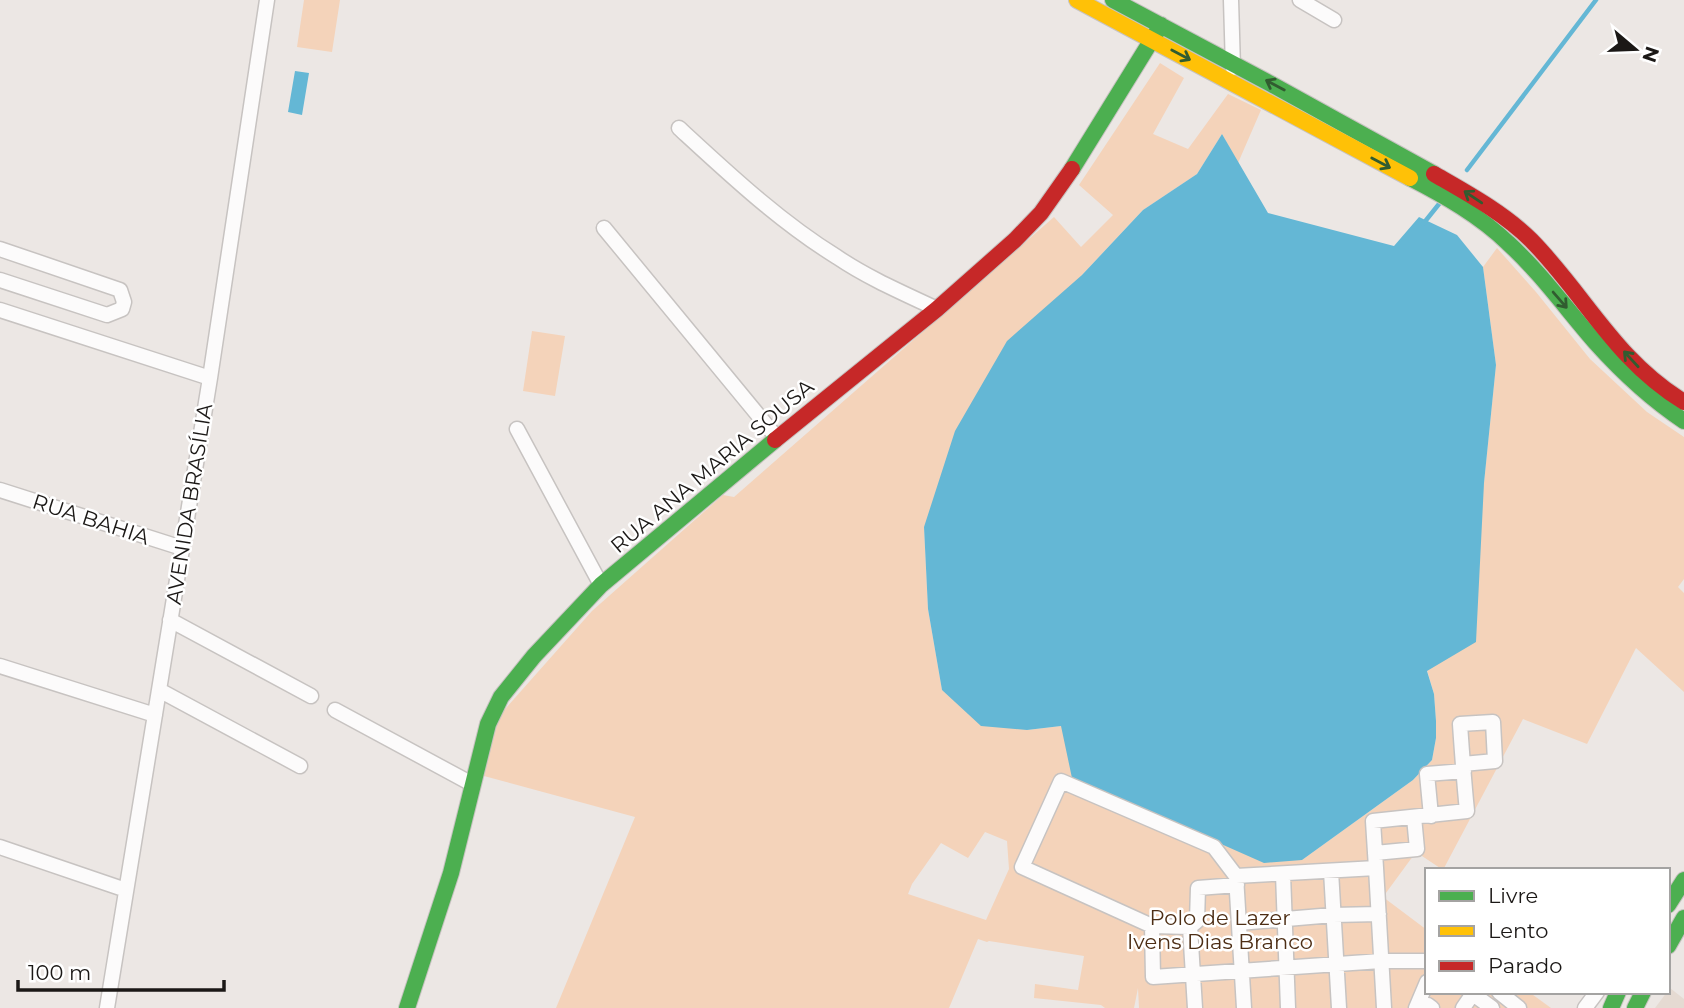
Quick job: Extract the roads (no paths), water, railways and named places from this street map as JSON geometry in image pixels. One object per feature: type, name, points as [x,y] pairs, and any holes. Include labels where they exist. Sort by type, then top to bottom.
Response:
[{"type":"main road","points":[[1077,0],[1431,189],[1468,212],[1498,233],[1518,252],[1624,373],[1665,409],[1684,421]]},
{"type":"main road","points":[[1113,0],[1451,183],[1505,219],[1536,245],[1636,365],[1684,402]]},
{"type":"main road","name":"RUA ANA MARIA SOUSA","points":[[407,1008],[442,904],[488,724],[501,697],[534,656],[601,585],[937,309],[1015,240],[1041,213],[1078,161],[1161,25]]},
{"type":"main road","points":[[1670,942],[1684,918]]},
{"type":"street","name":"AVENIDA BRASÍLIA","points":[[107,1008],[210,378],[267,0]]},
{"type":"street","points":[[1230,82],[1234,64],[1231,0]]},
{"type":"street","points":[[1300,0],[1334,20]]},
{"type":"street","points":[[679,128],[739,183],[804,236],[874,279],[937,309]]},
{"type":"street","points":[[604,228],[777,438]]},
{"type":"street","points":[[0,249],[120,290],[124,302],[122,309],[107,315],[0,280]]},
{"type":"street","points":[[0,310],[210,378]]},
{"type":"street","points":[[517,429],[601,585]]},
{"type":"street","name":"RUA BAHIA","points":[[0,490],[182,548]]},
{"type":"street","points":[[170,620],[311,696]]},
{"type":"street","points":[[0,666],[155,715]]},
{"type":"street","points":[[159,690],[300,766]]},
{"type":"street","points":[[335,710],[472,784]]},
{"type":"street","points":[[1384,1008],[1373,821],[1431,816],[1467,811],[1463,768],[1427,774],[1431,816]]},
{"type":"street","points":[[1244,1008],[1236,881],[1214,847],[1061,780],[1022,867],[1152,926],[1190,927],[1197,921],[1198,888],[1236,881],[1283,874],[1376,868]]},
{"type":"street","points":[[1375,853],[1417,849],[1414,817]]},
{"type":"street","points":[[0,848],[126,890]]},
{"type":"street","points":[[1331,871],[1339,1008]]},
{"type":"street","points":[[1283,874],[1288,1008]]},
{"type":"street","points":[[1239,923],[1379,914]]},
{"type":"street","points":[[1152,926],[1153,976],[1381,961],[1425,961]]},
{"type":"street","points":[[1190,927],[1195,1008]]},
{"type":"street","points":[[1419,1008],[1425,988]]},
{"type":"street","points":[[1475,994],[1492,1008]]},
{"type":"street","points":[[1502,994],[1519,1008]]},
{"type":"street","points":[[1419,1008],[1428,1005],[1432,1008]]},
{"type":"water","points":[[295,71],[309,73],[302,115],[288,112]]},
{"type":"water","points":[[1222,134],[1268,213],[1394,246],[1419,217],[1457,235],[1483,267],[1496,365],[1484,483],[1476,642],[1427,671],[1434,694],[1436,721],[1432,760],[1413,780],[1302,860],[1264,863],[1072,778],[1061,726],[1027,730],[981,726],[942,690],[928,609],[924,527],[955,431],[1007,341],[1082,275],[1143,210],[1197,174]]},
{"type":"waterway","points":[[1467,170],[1596,0]]},
{"type":"waterway","points":[[1423,224],[1439,204]]},
{"type":"park label","name":"Polo de Lazer Ivens Dias Branco","points":[[1220,929]]}]
